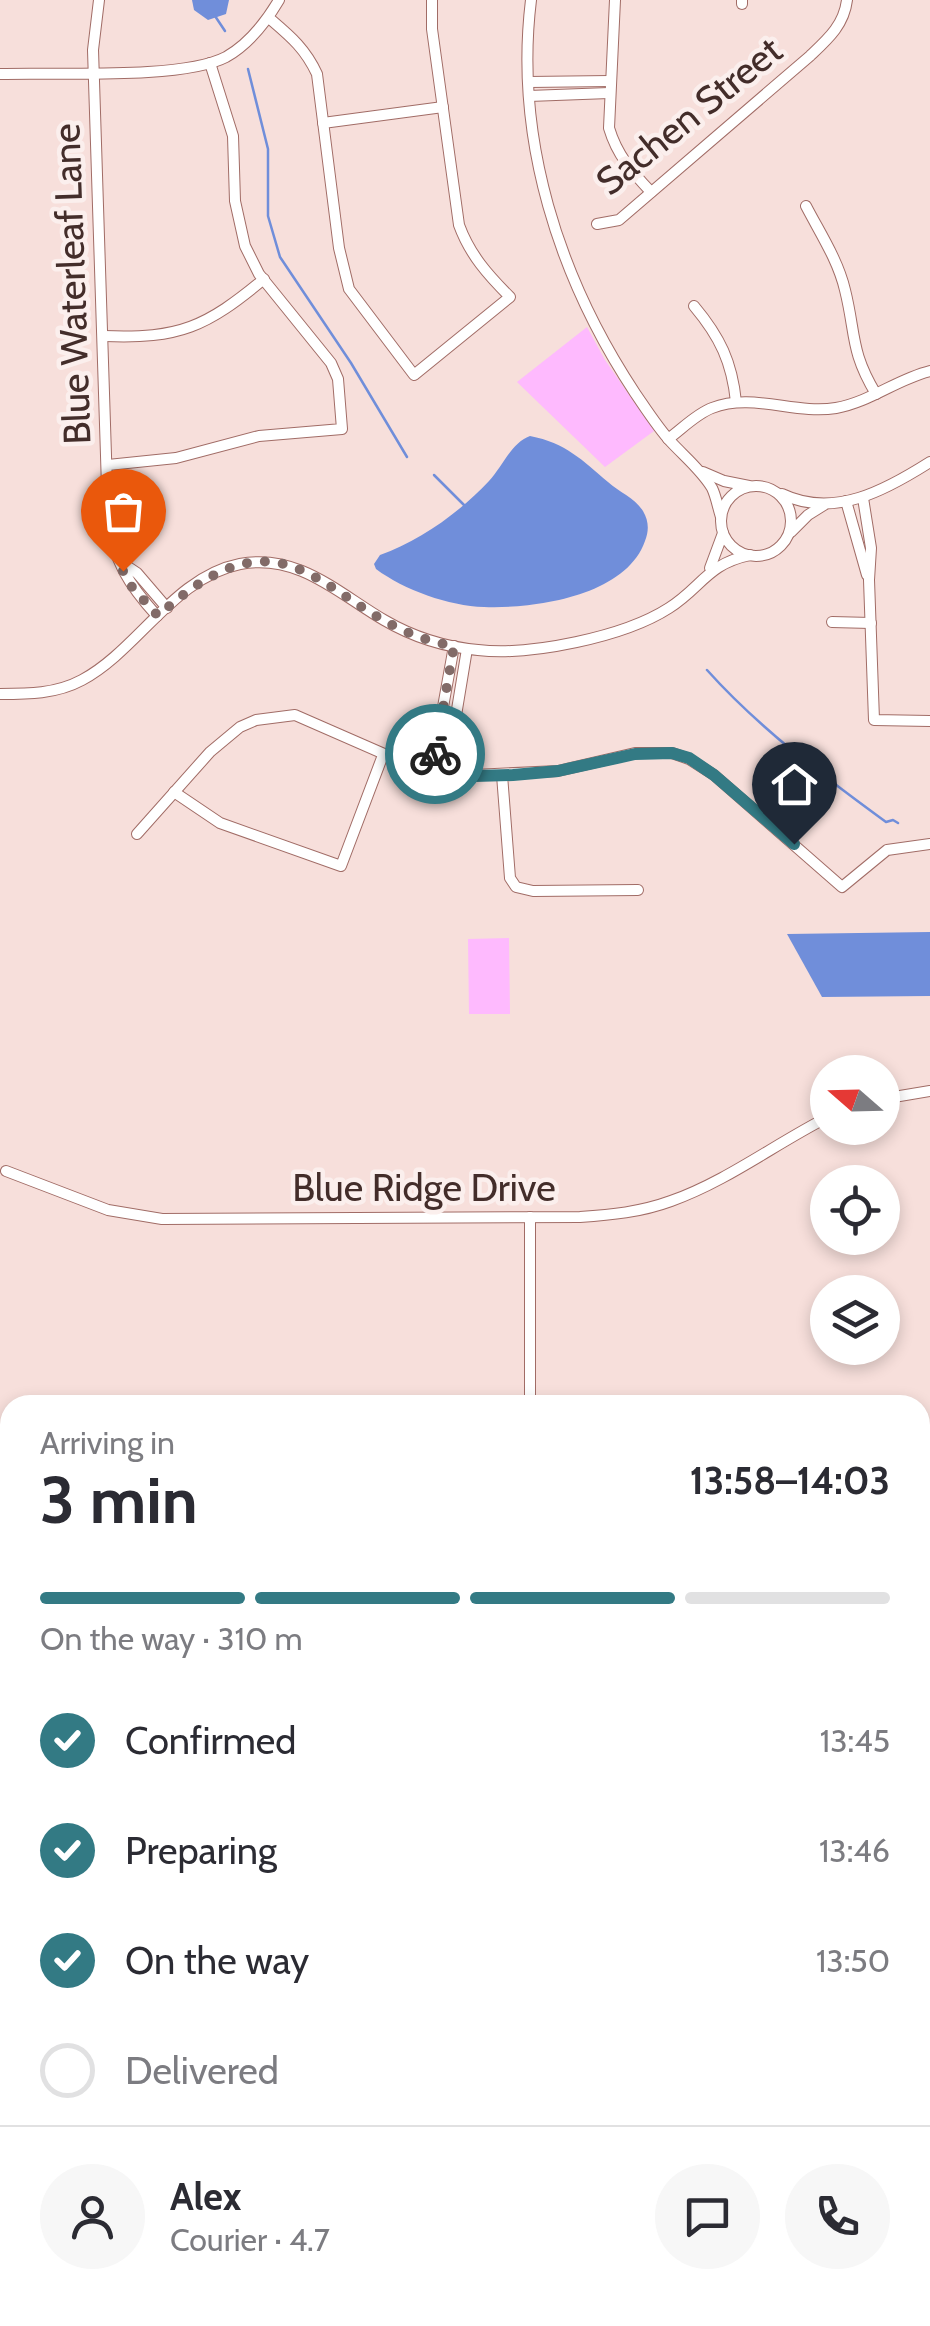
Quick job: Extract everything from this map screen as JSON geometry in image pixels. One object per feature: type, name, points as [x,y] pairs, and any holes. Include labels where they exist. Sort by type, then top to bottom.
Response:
[{"type":"street","name":"Blue Waterleaf Lane","points":[[99,0],[94,27],[111,541],[132,587],[162,612]]},
{"type":"street","points":[[0,74],[172,70],[210,63],[244,44],[269,18],[279,0]]},
{"type":"street","points":[[269,18],[308,54],[316,74],[349,288],[414,376],[510,297],[476,260],[459,225],[432,29],[432,0]]},
{"type":"street","points":[[0,694],[36,694],[81,680],[194,587],[236,564],[294,566],[411,634],[467,648],[539,650],[644,621],[671,607],[706,573],[716,559],[723,533],[713,490],[668,439],[609,352],[578,294],[546,200],[529,96],[531,0]]},
{"type":"street","points":[[615,0],[609,128],[614,147],[651,192]]},
{"type":"street","name":"Sachen Street","points":[[597,224],[619,220],[832,34],[845,16],[846,0]]},
{"type":"street","points":[[108,465],[176,458],[259,436],[342,429],[338,380],[331,363],[253,263],[239,229],[233,136],[210,63]]},
{"type":"street","points":[[529,82],[609,87]]},
{"type":"street","points":[[529,96],[609,87]]},
{"type":"street","points":[[323,123],[443,108]]},
{"type":"street","points":[[806,206],[838,270],[846,294],[856,358],[876,394]]},
{"type":"street","points":[[104,336],[149,338],[178,333],[232,306],[264,279]]},
{"type":"street","points":[[694,306],[726,349],[736,402]]},
{"type":"street","points":[[668,439],[708,409],[736,402],[824,410],[861,401],[930,370]]},
{"type":"street","points":[[694,465],[710,476],[826,504],[863,498],[893,486],[930,462]]},
{"type":"street","points":[[721,518],[727,500],[750,486]]},
{"type":"street","points":[[774,490],[791,516],[787,537]]},
{"type":"street","points":[[863,498],[871,548],[868,580],[874,720],[930,721]]},
{"type":"street","points":[[846,501],[868,580]]},
{"type":"street","points":[[706,573],[728,560],[772,552],[808,514],[826,504]]},
{"type":"street","points":[[723,533],[733,548],[750,556]]},
{"type":"street","points":[[832,622],[871,623]]},
{"type":"street","points":[[432,768],[454,646]]},
{"type":"street","points":[[447,770],[467,648]]},
{"type":"street","points":[[137,834],[210,752],[240,727],[280,714],[295,715],[383,755],[474,776],[558,771],[653,752],[689,758],[714,775],[842,887],[887,850],[930,844]]},
{"type":"street","points":[[174,792],[220,823],[341,866],[383,755]]},
{"type":"street","points":[[502,775],[510,878],[516,887],[533,891],[638,890]]},
{"type":"street","points":[[900,1097],[930,1091]]},
{"type":"street","points":[[911,1096],[930,1100]]},
{"type":"street","name":"Blue Ridge Drive","points":[[6,1171],[108,1210],[162,1219],[625,1214],[670,1202],[718,1180],[810,1127]]},
{"type":"street","points":[[530,1217],[530,1395]]},
{"type":"shaded area","points":[[587,327],[654,431],[605,467],[517,382]]},
{"type":"shaded area","points":[[509,938],[510,1014],[469,1014],[468,939]]},
{"type":"water","points":[[192,0],[229,0],[226,14],[208,20],[194,10]]},
{"type":"water","points":[[530,436],[573,453],[643,511],[648,526],[645,541],[635,560],[619,575],[599,587],[552,601],[484,607],[427,596],[376,569],[374,564],[380,555],[424,534],[465,504],[518,444]]},
{"type":"water","points":[[930,932],[930,996],[822,997],[787,934]]},
{"type":"waterway","points":[[215,16],[225,31]]},
{"type":"waterway","points":[[248,69],[268,149],[268,216],[280,257],[351,363],[407,457]]},
{"type":"waterway","points":[[434,475],[465,506]]},
{"type":"waterway","points":[[707,670],[748,712],[815,769],[886,822],[898,823]]},
{"type":"way so far","points":[[123,571],[158,616],[194,587],[236,564],[294,566],[385,621],[411,634],[454,646],[435,754]]},
{"type":"route","points":[[435,754],[432,768],[474,776],[558,771],[635,754],[672,753],[689,758],[714,775],[794,844]]}]
